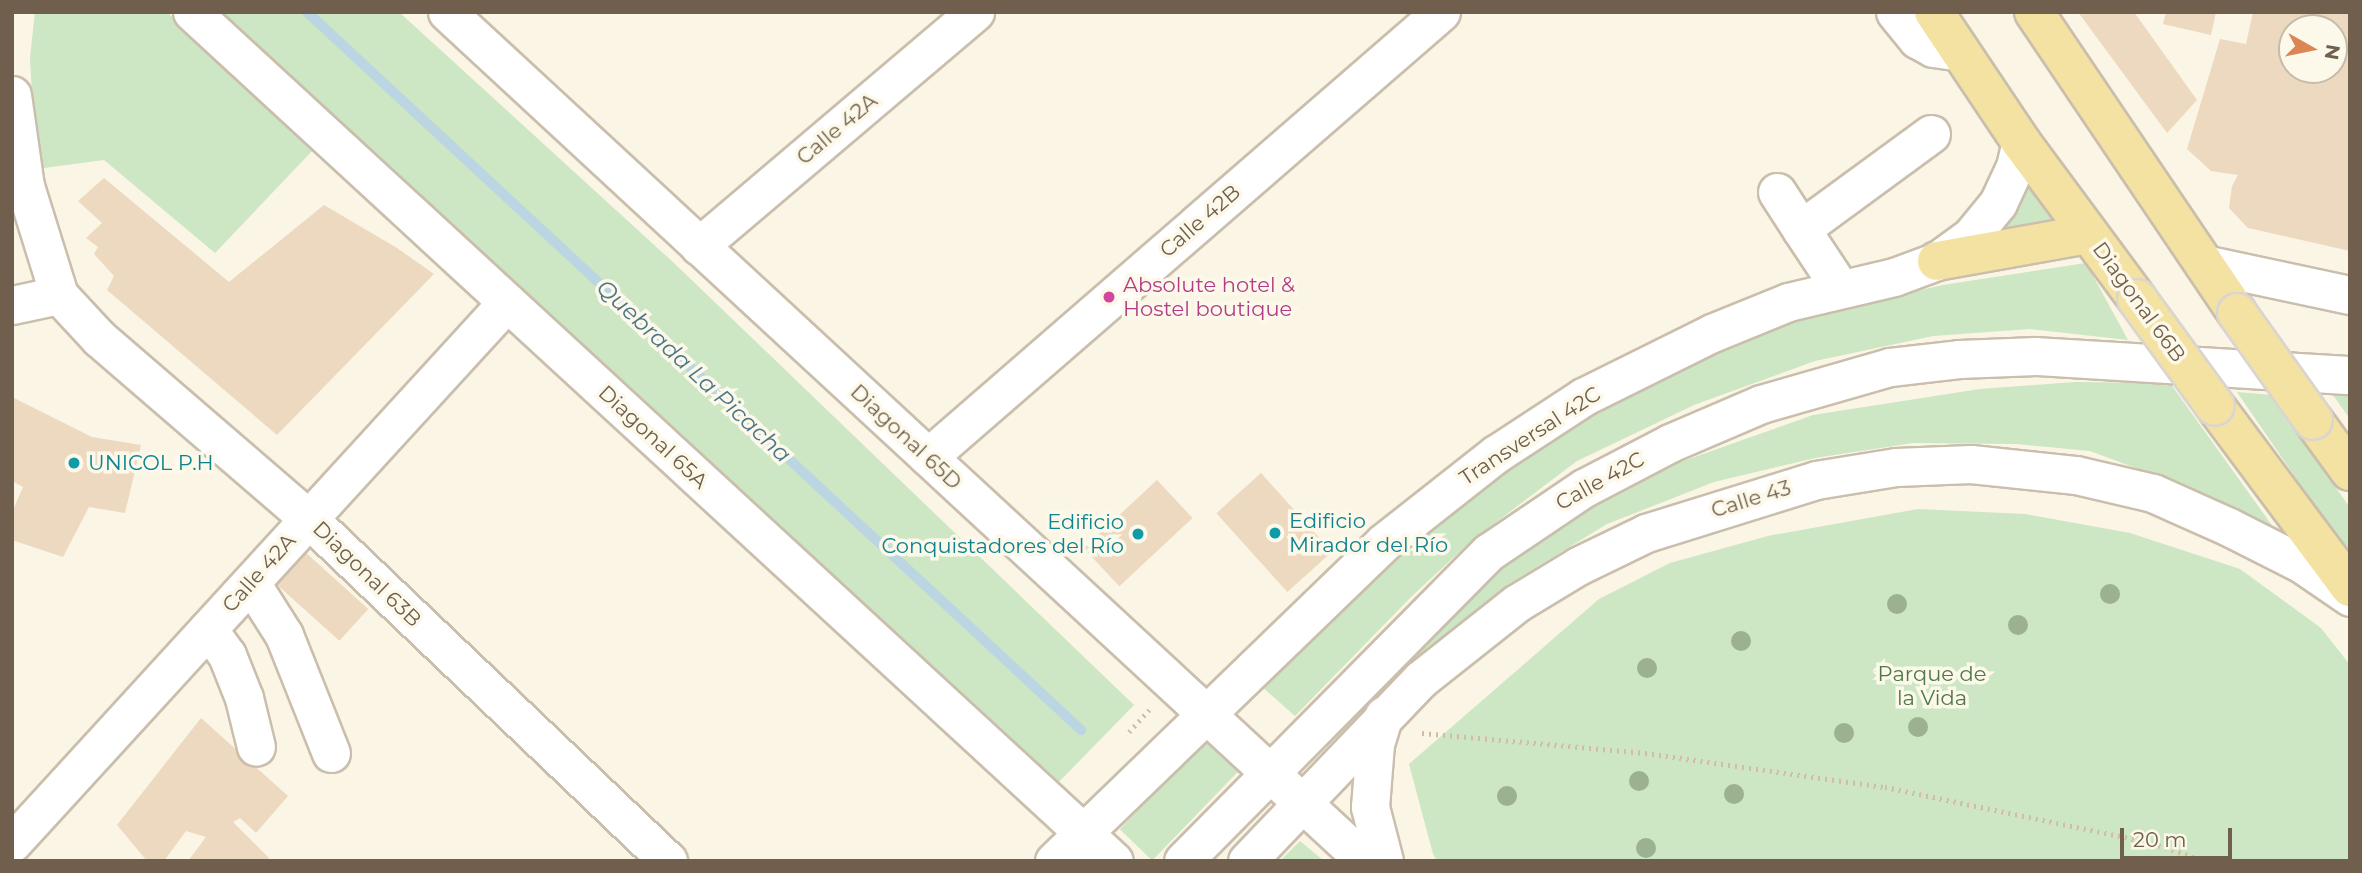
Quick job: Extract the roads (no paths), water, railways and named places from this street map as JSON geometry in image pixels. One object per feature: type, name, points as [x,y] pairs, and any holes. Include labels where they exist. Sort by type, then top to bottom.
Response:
[{"type":"main road","name":"Diagonal 66B","points":[[1934,12],[2021,142],[2350,587]]},
{"type":"main road","points":[[2034,12],[2204,264],[2350,471]]},
{"type":"main road","points":[[1937,261],[2088,233]]},
{"type":"street","name":"Diagonal 65A","points":[[192,12],[1114,861]]},
{"type":"street","name":"Calle 42A","points":[[699,246],[975,12]]},
{"type":"street","name":"Calle 42B","points":[[928,457],[1441,12]]},
{"type":"street","points":[[1895,12],[1917,39],[1933,48],[1960,52]]},
{"type":"street","name":"Diagonal 65D","points":[[457,15],[699,246],[1365,861]]},
{"type":"street","points":[[12,94],[25,186],[59,295],[12,305]]},
{"type":"street","points":[[1801,229],[1931,134]]},
{"type":"street","name":"Transversal 42C","points":[[1054,861],[1384,542],[1496,454],[1583,397],[1665,355],[1788,302],[1894,277],[1937,261],[1971,236],[1998,203],[2015,167],[2021,142]]},
{"type":"street","points":[[1777,192],[1840,288]]},
{"type":"street","points":[[2204,264],[2350,295]]},
{"type":"street","name":"Diagonal 63B","points":[[59,295],[99,338],[309,519],[668,861]]},
{"type":"street","name":"Calle 42A","points":[[12,843],[507,303]]},
{"type":"street","name":"Calle 42C","points":[[1183,861],[1268,772],[1489,552],[1584,488],[1670,443],[1761,404],[1890,368],[1959,359],[2036,356],[2144,360],[2350,375]]},
{"type":"street","name":"Calle 43","points":[[1247,861],[1301,802],[1399,724],[1430,671],[1517,603],[1578,566],[1634,539],[1731,505],[1816,480],[1896,467],[1971,464],[2076,475],[2153,493],[2302,564],[2350,597]]},
{"type":"street","points":[[251,583],[284,635],[331,753]]},
{"type":"street","points":[[208,629],[227,655],[244,698],[256,747]]},
{"type":"street","points":[[1384,861],[1370,807],[1375,744],[1399,724]]},
{"type":"waterway","name":"Quebrada La Picacha","points":[[307,12],[1081,730]]},
{"type":"place","name":"Absolute hotel & Hostel boutique","points":[[1109,297]]},
{"type":"place","name":"UNICOL P.H","points":[[74,463]]},
{"type":"place","name":"Edificio Mirador del Río","points":[[1275,533]]},
{"type":"place","name":"Edificio Conquistadores del Río","points":[[1138,534]]},
{"type":"park label","name":"Parque de la Vida","points":[[1932,686]]}]
